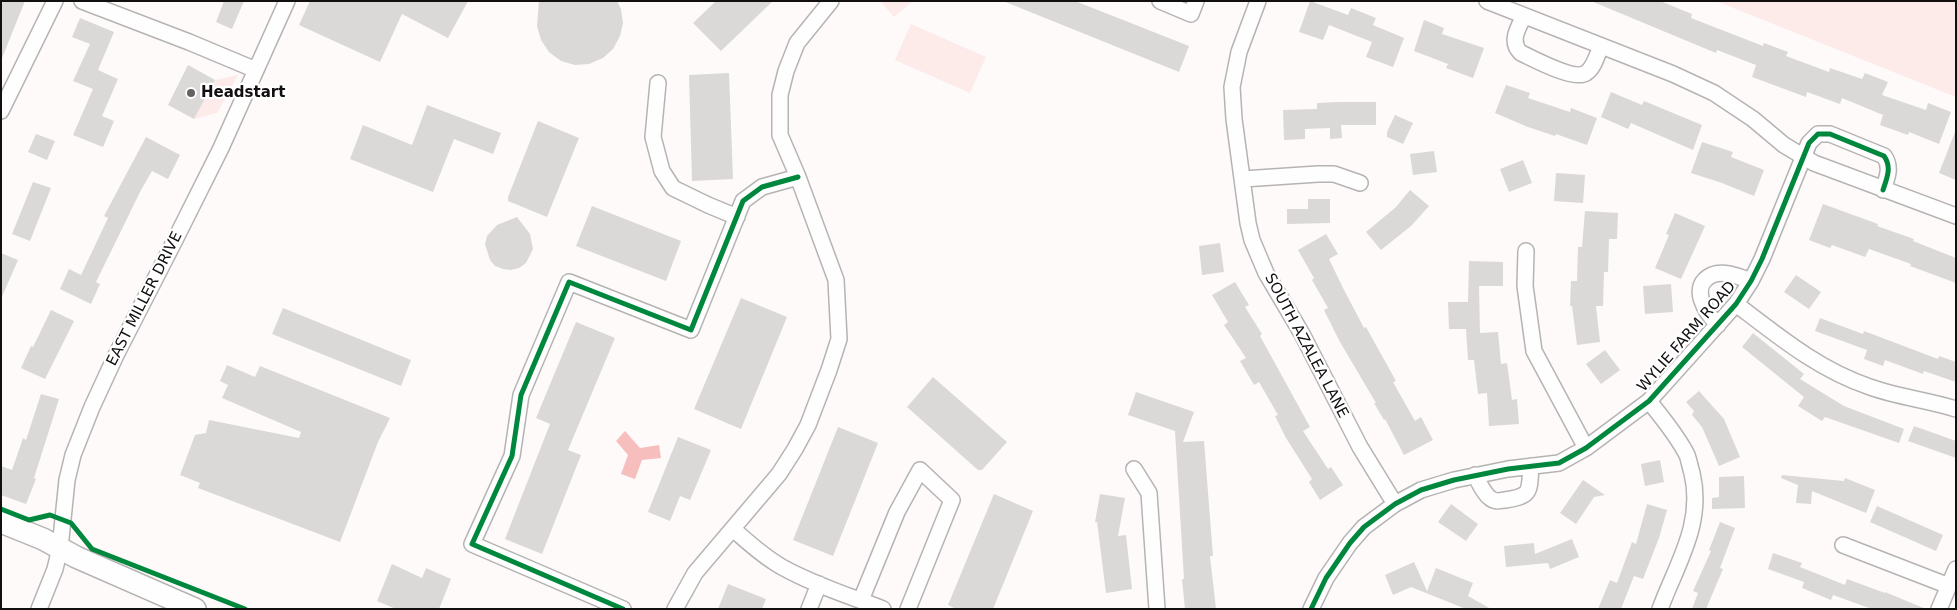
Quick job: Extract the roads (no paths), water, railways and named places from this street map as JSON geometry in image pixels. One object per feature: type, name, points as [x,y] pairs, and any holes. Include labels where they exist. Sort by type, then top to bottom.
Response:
[{"type":"street","points":[[1,111],[55,1]]},
{"type":"street","points":[[82,1],[256,70]]},
{"type":"street","name":"EAST MILLER DRIVE","points":[[39,609],[55,569],[60,548],[67,480],[73,455],[92,407],[116,355],[217,156],[287,1]]},
{"type":"street","points":[[675,609],[695,573],[779,474],[795,449],[808,424],[839,338],[836,280],[798,177],[780,136],[780,95],[786,70],[797,43],[830,1]]},
{"type":"street","points":[[1160,1],[1191,14],[1196,1]]},
{"type":"street","name":"SOUTH AZALEA LANE","points":[[1258,1],[1239,52],[1232,87],[1234,119],[1248,223],[1258,256],[1302,334],[1360,447],[1395,504]]},
{"type":"street","points":[[1487,1],[1673,74],[1714,93],[1753,119],[1784,145],[1826,169],[1956,216]]},
{"type":"street","points":[[1524,16],[1516,35],[1515,46],[1517,50],[1572,75],[1583,75],[1588,72],[1601,46]]},
{"type":"street","points":[[658,83],[653,137],[662,171],[673,188],[737,217]]},
{"type":"street","name":"WYLIE FARM ROAD","points":[[1311,609],[1326,578],[1350,543],[1364,527],[1395,504],[1421,490],[1475,475],[1559,463],[1586,448],[1649,401],[1736,304],[1751,281],[1762,259],[1803,157],[1813,138],[1818,134],[1824,132],[1878,153],[1887,160],[1889,171],[1883,190]]},
{"type":"street","points":[[1243,178],[1334,174],[1360,183]]},
{"type":"street","points":[[623,609],[472,544],[512,456],[521,395],[569,282],[691,330],[743,201],[762,187],[798,177]]},
{"type":"street","points":[[1526,251],[1526,286],[1534,351],[1586,448]]},
{"type":"street","name":"WYLIE FARM ROAD","points":[[1718,325],[1703,306],[1701,289],[1705,281],[1713,275],[1721,274],[1738,276],[1751,281]]},
{"type":"street","points":[[1736,304],[1797,350],[1838,373],[1888,393],[1956,409]]},
{"type":"street","points":[[1649,401],[1673,432],[1687,456],[1694,481],[1695,512],[1687,545],[1660,609]]},
{"type":"street","points":[[1475,475],[1490,498],[1497,502],[1521,498],[1526,494],[1530,488],[1531,466]]},
{"type":"street","points":[[1134,469],[1149,493],[1157,609]]},
{"type":"street","points":[[861,600],[897,512],[920,470],[952,500],[908,609]]},
{"type":"street","points":[[1,522],[43,539],[76,557],[195,609]]},
{"type":"street","points":[[733,529],[763,555],[783,568],[884,609]]},
{"type":"street","points":[[1842,545],[1949,586]]},
{"type":"street","points":[[1940,609],[1956,569]]},
{"type":"street","points":[[809,609],[819,584]]},
{"type":"place","name":"Headstart","points":[[191,93]]}]
